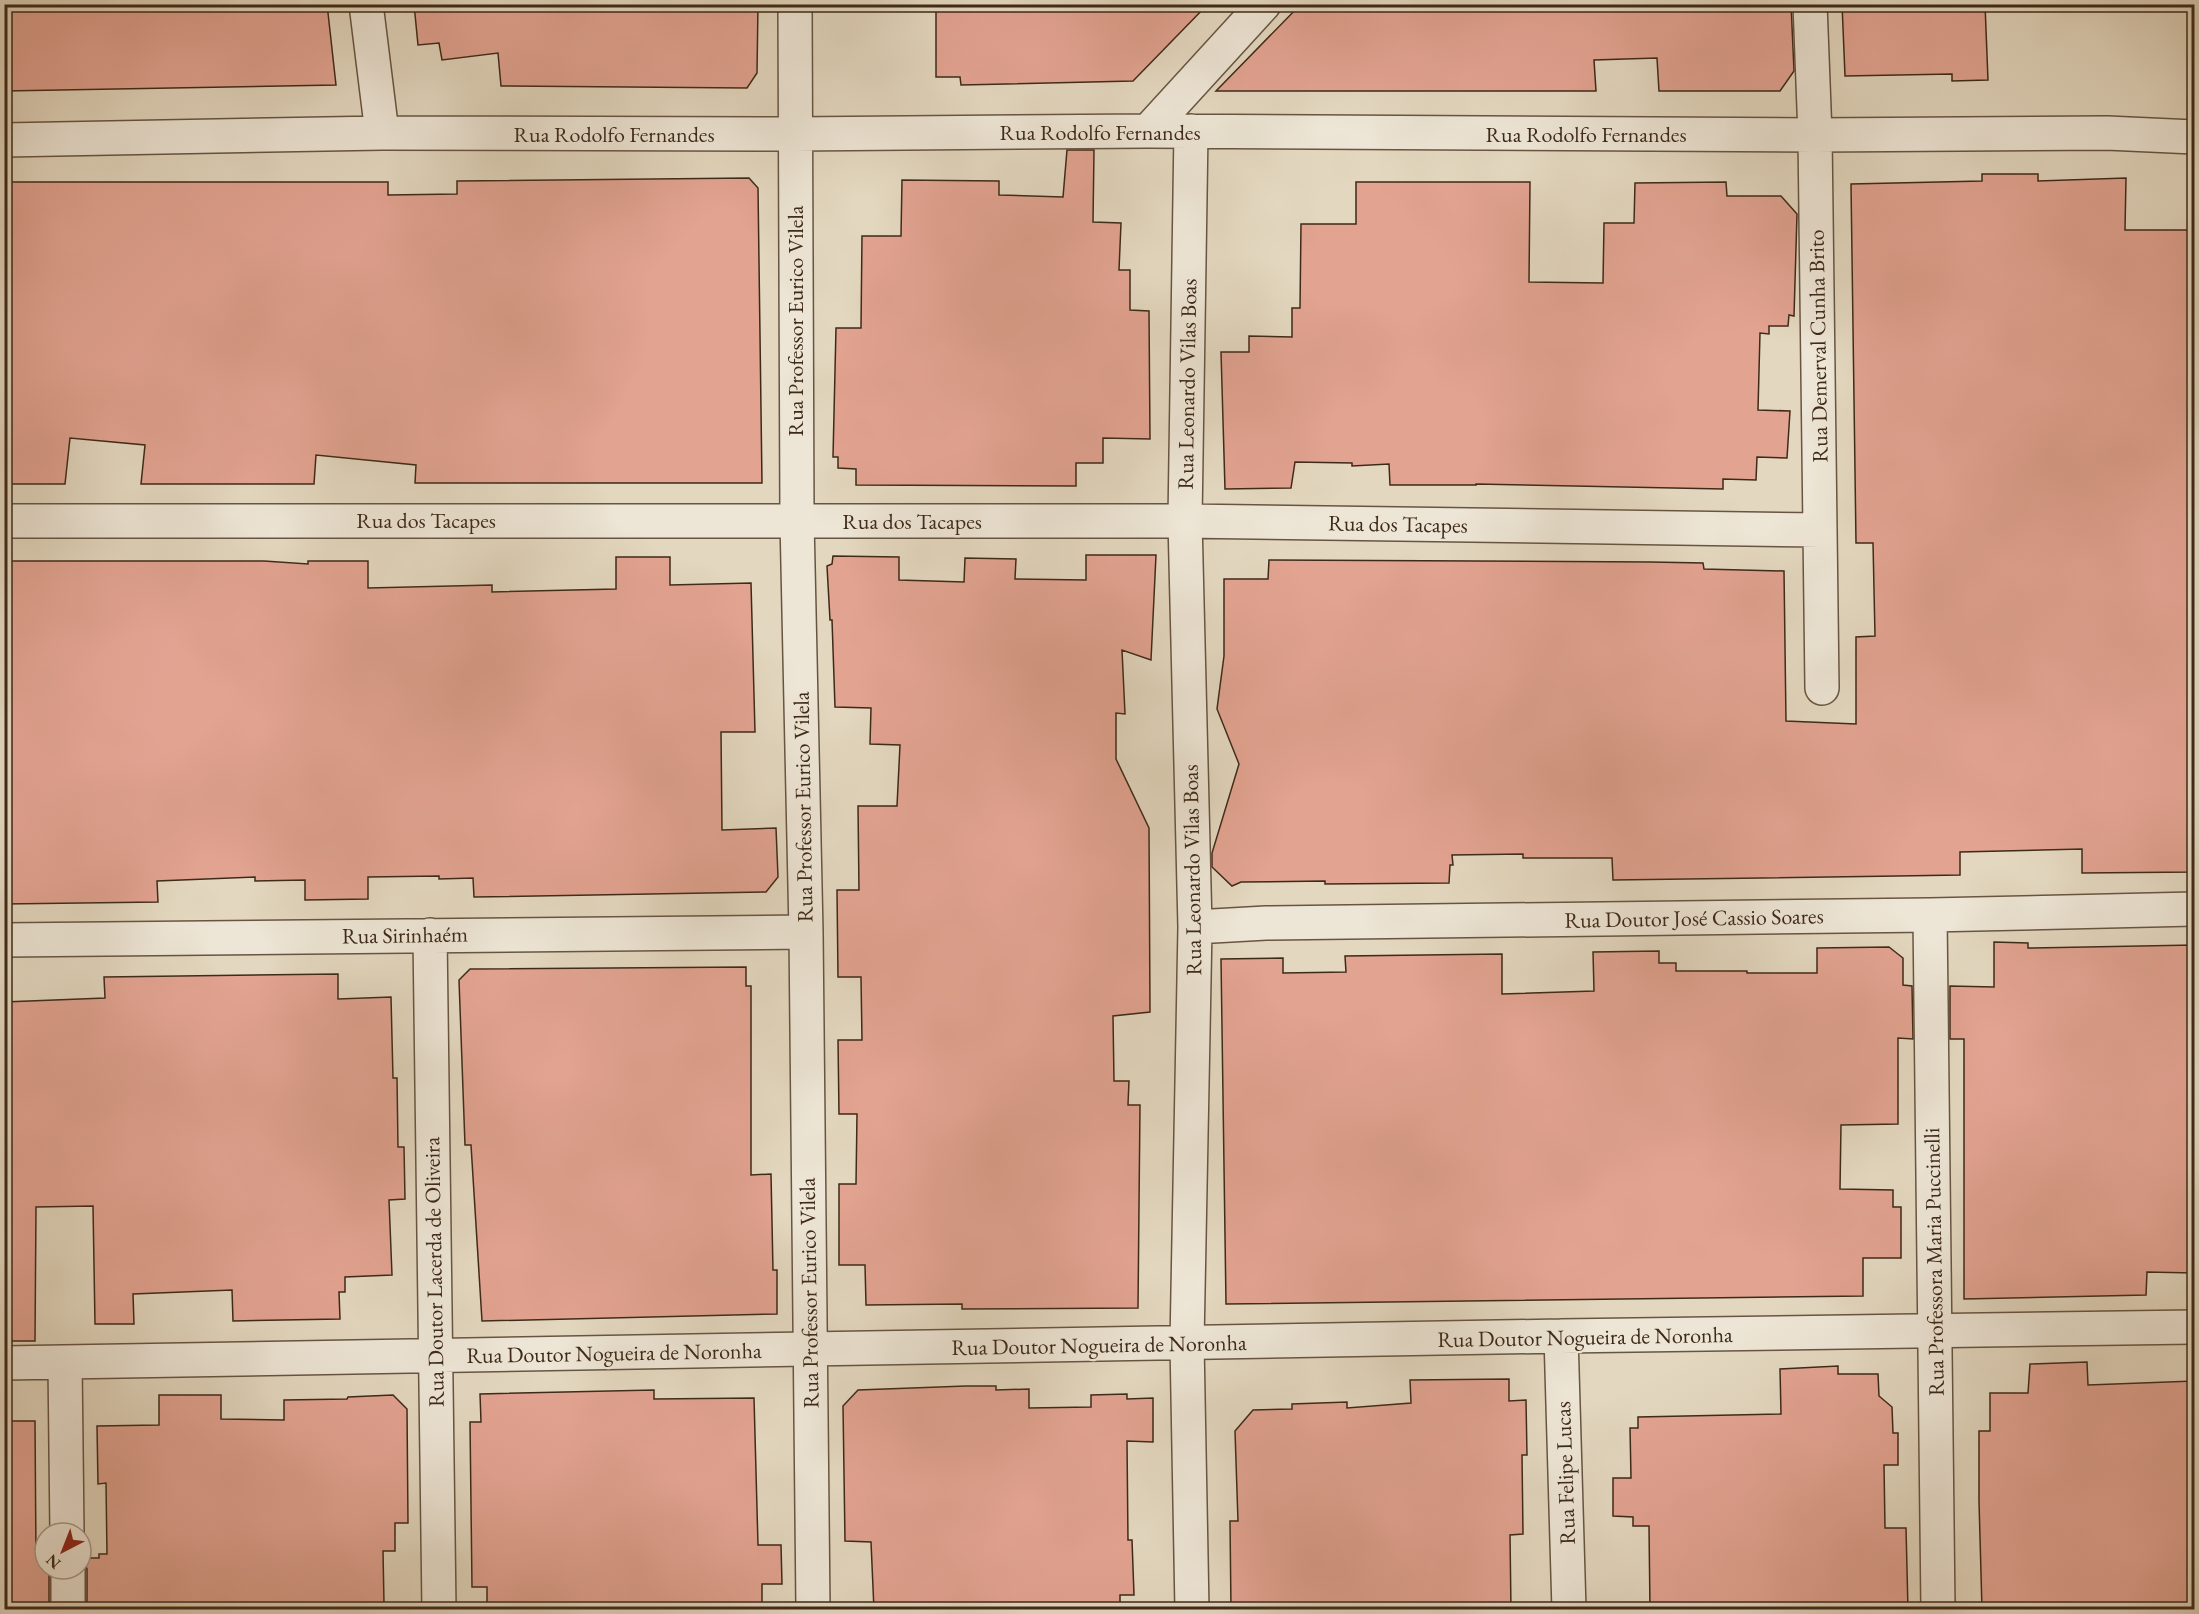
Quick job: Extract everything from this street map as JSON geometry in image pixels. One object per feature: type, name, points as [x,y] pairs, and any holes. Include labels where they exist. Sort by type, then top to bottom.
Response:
[{"type":"street","points":[[366,4],[382,133]]},
{"type":"street","name":"Rua Professor Eurico Vilela","points":[[795,4],[797,520],[806,932],[813,1610]]},
{"type":"street","points":[[1148,131],[1264,4]]},
{"type":"street","name":"Rua Demerval Cunha Brito","points":[[1810,4],[1815,135],[1822,688]]},
{"type":"street","name":"Rua Rodolfo Fernandes","points":[[4,140],[382,133],[794,134],[1148,131],[1815,135],[2107,133],[2194,137]]},
{"type":"street","name":"Rua Leonardo Vilas Boas","points":[[1191,131],[1185,521],[1195,927],[1187,1343],[1191,1610]]},
{"type":"street","name":"Rua dos Tacapes","points":[[4,521],[1185,521],[1820,530]]},
{"type":"street","name":"Rua Doutor José Cassio Soares","points":[[1195,927],[1266,923],[1930,915],[2194,909]]},
{"type":"street","name":"Rua Professora Maria Puccinelli","points":[[1930,915],[1938,1610]]},
{"type":"street","name":"Rua Sirinhaém","points":[[4,940],[806,932]]},
{"type":"street","name":"Rua Doutor Lacerda de Oliveira","points":[[430,935],[440,1610]]},
{"type":"street","name":"Rua Doutor Nogueira de Noronha","points":[[4,1363],[2194,1327]]},
{"type":"street","name":"Rua Felipe Lucas","points":[[1561,1336],[1569,1610]]},
{"type":"street","points":[[65,1362],[67,1521]]},
{"type":"street","points":[[68,1581],[68,1610]]},
{"type":"building","points":[[4,4],[327,4],[336,85],[4,91]]},
{"type":"building","points":[[414,4],[758,4],[757,73],[747,88],[501,86],[498,53],[442,60],[439,43],[418,45]]},
{"type":"building","points":[[936,4],[1208,4],[1133,81],[961,85],[960,77],[936,77]]},
{"type":"building","points":[[1301,4],[1791,4],[1794,71],[1780,91],[1659,91],[1657,58],[1594,60],[1596,91],[1216,91]]},
{"type":"building","points":[[1842,4],[1985,4],[1988,80],[1952,81],[1952,74],[1845,76]]},
{"type":"building","points":[[1067,150],[1094,150],[1093,222],[1121,223],[1119,270],[1130,270],[1130,310],[1149,311],[1150,439],[1103,438],[1103,463],[1076,463],[1076,486],[856,485],[856,469],[838,468],[838,457],[833,457],[836,328],[861,328],[862,236],[901,236],[902,180],[999,181],[999,195],[1063,197]]},
{"type":"building","points":[[1982,174],[2038,174],[2038,181],[2126,178],[2125,230],[2192,230],[2194,872],[2082,873],[2082,849],[1960,852],[1960,875],[1613,880],[1612,858],[1523,858],[1523,854],[1452,855],[1453,865],[1450,865],[1449,883],[1241,882],[1232,886],[1212,867],[1212,853],[1239,764],[1217,709],[1224,656],[1224,579],[1268,579],[1269,560],[1703,563],[1704,569],[1784,571],[1786,721],[1856,724],[1856,637],[1875,636],[1873,543],[1856,543],[1851,184],[1982,181]]},
{"type":"building","points":[[749,178],[758,188],[762,483],[415,483],[416,465],[316,455],[314,484],[141,484],[145,445],[70,438],[65,484],[4,484],[4,182],[388,182],[388,195],[457,194],[457,181]]},
{"type":"building","points":[[1356,182],[1530,182],[1529,282],[1603,283],[1604,223],[1634,223],[1635,183],[1726,182],[1727,196],[1781,196],[1797,214],[1794,316],[1789,315],[1788,326],[1769,326],[1769,334],[1760,333],[1758,410],[1790,411],[1787,458],[1757,457],[1756,480],[1723,479],[1723,489],[1476,484],[1390,485],[1389,464],[1352,466],[1352,463],[1295,462],[1291,488],[1225,489],[1221,352],[1249,352],[1249,336],[1292,337],[1292,308],[1300,308],[1301,224],[1356,224]]},
{"type":"building","points":[[1086,555],[1156,555],[1151,660],[1122,650],[1125,714],[1116,713],[1116,759],[1149,828],[1150,1012],[1113,1016],[1114,1081],[1129,1081],[1128,1105],[1140,1105],[1138,1308],[962,1309],[962,1304],[866,1305],[865,1265],[839,1265],[839,1184],[856,1184],[857,1114],[839,1114],[838,1040],[862,1040],[861,977],[838,977],[837,890],[859,890],[858,806],[897,806],[900,745],[870,744],[871,708],[835,707],[832,620],[830,620],[827,566],[832,564],[833,556],[899,557],[899,580],[964,582],[965,558],[1016,559],[1015,579],[1086,580]]},
{"type":"building","points":[[616,557],[670,557],[670,585],[751,583],[755,732],[721,732],[722,830],[776,828],[778,877],[766,892],[474,897],[473,878],[368,877],[368,899],[305,900],[305,880],[255,881],[255,877],[157,881],[158,902],[4,904],[4,561],[264,561],[308,564],[308,561],[368,561],[368,588],[492,585],[492,592],[616,589]]},
{"type":"building","points":[[1994,942],[2028,943],[2028,948],[2194,945],[2194,1273],[2147,1272],[2146,1295],[1964,1299],[1964,1039],[1950,1039],[1950,986],[1994,987]]},
{"type":"building","points":[[1889,947],[1903,958],[1903,985],[1912,986],[1913,1039],[1898,1038],[1898,1124],[1841,1125],[1840,1189],[1893,1190],[1893,1207],[1901,1207],[1901,1258],[1863,1258],[1863,1296],[1226,1304],[1221,959],[1283,958],[1283,973],[1346,972],[1345,956],[1502,954],[1502,994],[1594,991],[1593,952],[1659,951],[1659,963],[1676,963],[1676,971],[1817,973],[1817,948]]},
{"type":"building","points":[[746,967],[746,986],[751,986],[751,1175],[771,1174],[773,1270],[777,1270],[777,1314],[482,1321],[471,1145],[465,1145],[459,980],[470,969]]},
{"type":"building","points":[[338,974],[338,999],[391,997],[393,1078],[397,1078],[398,1147],[404,1147],[405,1199],[389,1200],[392,1275],[345,1277],[345,1292],[339,1292],[340,1319],[233,1321],[232,1290],[133,1294],[134,1324],[95,1324],[93,1206],[36,1207],[35,1341],[4,1341],[4,1002],[105,998],[104,977]]},
{"type":"building","points":[[2087,1362],[2088,1385],[2194,1381],[2194,1610],[1982,1610],[1979,1431],[1990,1431],[1990,1393],[2028,1393],[2030,1364]]},
{"type":"building","points":[[1838,1366],[1838,1374],[1878,1374],[1879,1396],[1892,1407],[1893,1433],[1898,1433],[1898,1465],[1884,1465],[1885,1528],[1906,1528],[1908,1610],[1650,1610],[1649,1526],[1633,1526],[1633,1517],[1613,1516],[1613,1478],[1631,1478],[1630,1428],[1638,1428],[1638,1417],[1781,1414],[1780,1369]]},
{"type":"building","points":[[1509,1379],[1509,1401],[1526,1400],[1527,1455],[1522,1455],[1523,1534],[1510,1535],[1511,1610],[1231,1610],[1230,1521],[1238,1521],[1235,1431],[1253,1410],[1292,1409],[1292,1404],[1347,1402],[1347,1408],[1411,1403],[1410,1380]]},
{"type":"building","points":[[996,1386],[996,1390],[1029,1389],[1029,1408],[1091,1407],[1091,1395],[1127,1394],[1127,1399],[1153,1398],[1153,1442],[1127,1441],[1128,1540],[1132,1540],[1134,1595],[1120,1595],[1120,1610],[874,1610],[871,1542],[845,1541],[843,1406],[858,1390]]},
{"type":"building","points":[[654,1390],[654,1399],[754,1398],[758,1545],[781,1545],[782,1584],[762,1584],[762,1610],[492,1610],[492,1607],[487,1607],[487,1587],[472,1587],[470,1422],[481,1422],[480,1394]]},
{"type":"building","points":[[159,1395],[221,1395],[221,1419],[284,1420],[284,1400],[347,1399],[348,1397],[393,1395],[407,1409],[408,1523],[395,1523],[395,1551],[383,1551],[384,1604],[294,1604],[294,1610],[87,1610],[87,1581],[93,1581],[93,1558],[99,1558],[99,1554],[107,1554],[106,1483],[98,1484],[97,1426],[159,1425]]},
{"type":"building","points":[[4,1421],[35,1421],[36,1521],[33,1521],[33,1581],[49,1581],[49,1610],[4,1610]]}]
